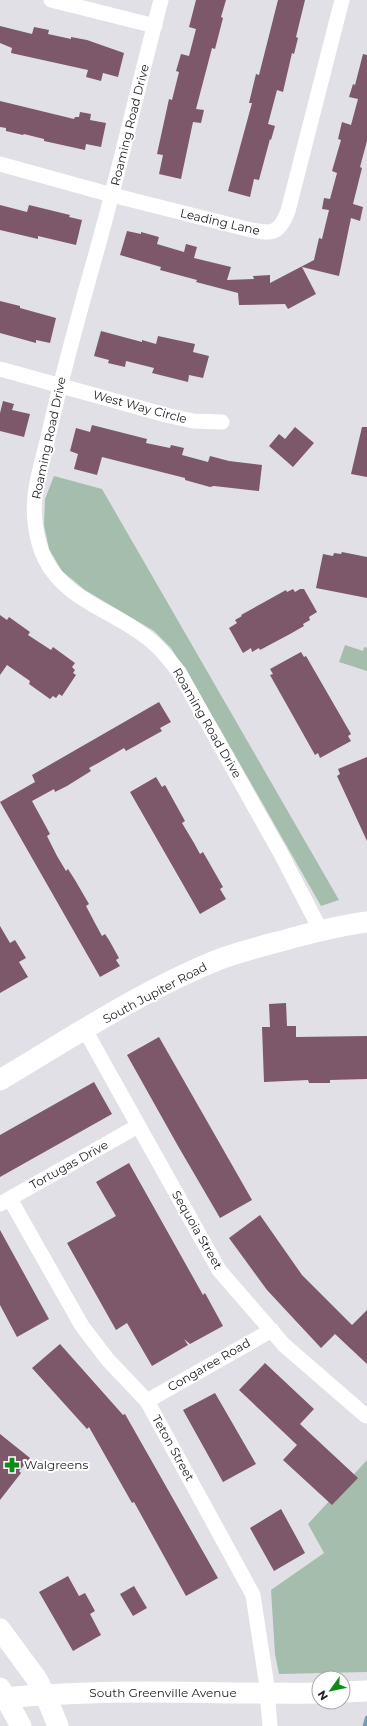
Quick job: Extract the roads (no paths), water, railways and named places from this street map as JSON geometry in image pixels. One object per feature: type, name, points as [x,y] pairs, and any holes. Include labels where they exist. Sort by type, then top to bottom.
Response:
[{"type":"main road","name":"South Jupiter Road","points":[[0,1080],[144,996],[180,977],[221,959],[254,948],[321,931],[367,922]]},
{"type":"main road","points":[[0,1629],[25,1662],[45,1694],[58,1726]]},
{"type":"main road","points":[[351,1692],[367,1691]]},
{"type":"main road","name":"South Greenville Avenue","points":[[2,1695],[152,1692],[267,1694],[311,1693]]},
{"type":"main road","points":[[2,1695],[21,1726]]},
{"type":"street","points":[[51,0],[154,26]]},
{"type":"street","name":"Roaming Road Drive","points":[[162,0],[154,26],[112,195],[60,386],[36,489],[35,515],[39,543],[54,574],[68,588],[144,635],[164,653],[179,672],[281,854],[321,931]]},
{"type":"street","name":"Leading Lane","points":[[0,164],[112,195],[265,233],[273,233],[280,227],[288,211],[342,0]]},
{"type":"street","name":"West Way Circle","points":[[0,369],[166,415],[193,421],[222,422]]},
{"type":"street","name":"Sequoia Street","points":[[85,1030],[219,1270],[284,1345],[366,1416]]},
{"type":"street","name":"Tortugas Drive","points":[[5,1202],[138,1126]]},
{"type":"street","name":"Teton Street","points":[[5,1202],[94,1343],[147,1401],[253,1595],[270,1726]]},
{"type":"street","name":"Congaree Road","points":[[147,1401],[272,1330]]},
{"type":"waterway","points":[[365,1726],[367,1718]]},
{"type":"place","name":"Walgreens","points":[[12,1465]]}]
